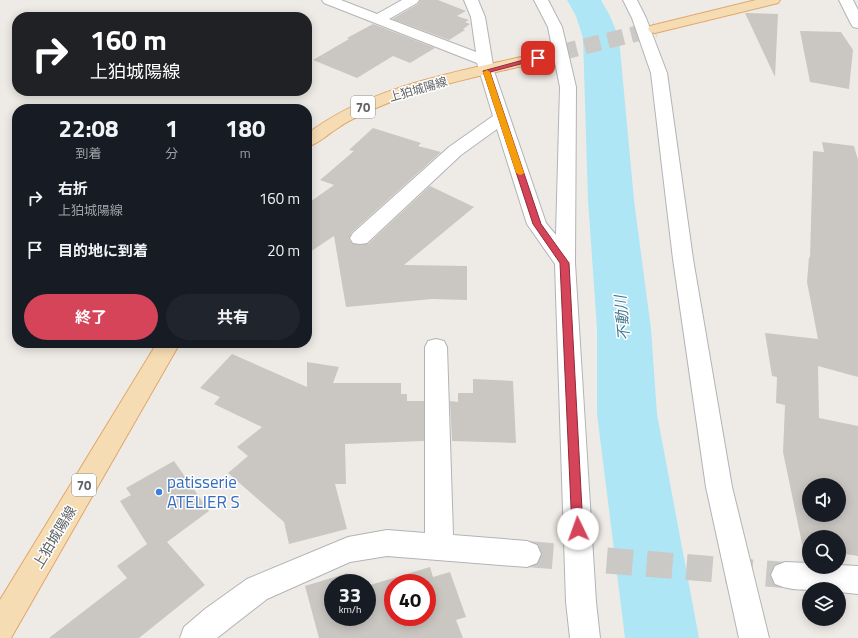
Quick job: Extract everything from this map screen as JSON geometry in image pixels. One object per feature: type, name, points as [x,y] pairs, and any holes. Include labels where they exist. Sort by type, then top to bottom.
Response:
[{"type":"main road","points":[[655,29],[773,0]]},
{"type":"main road","name":"上狛城陽線","points":[[312,139],[348,115],[379,101],[486,66],[538,58]]},
{"type":"main road","name":"上狛城陽線","points":[[0,628],[166,348]]},
{"type":"street","points":[[328,0],[378,19],[486,66]]},
{"type":"street","points":[[378,19],[412,0]]},
{"type":"street","points":[[471,0],[478,17],[486,66],[537,224],[564,263]]},
{"type":"street","points":[[541,0],[555,27],[568,87],[564,263],[581,602],[585,638]]},
{"type":"street","points":[[630,0],[639,18],[659,73],[682,252],[719,487],[754,638]]},
{"type":"street","points":[[846,0],[858,24]]},
{"type":"street","points":[[360,238],[455,151],[502,116]]},
{"type":"street","points":[[436,347],[439,547]]},
{"type":"street","points":[[195,638],[216,619],[257,588],[348,550],[387,543],[527,554]]},
{"type":"street","points":[[785,575],[858,580]]},
{"type":"building","points":[[420,0],[438,0],[466,11],[457,16],[469,20],[465,22],[470,24],[463,29],[465,30],[449,40],[392,19],[418,4]]},
{"type":"building","points":[[745,13],[778,14],[775,77]]},
{"type":"building","points":[[373,24],[435,48],[410,63],[393,56],[357,78],[313,60],[349,39],[347,38]]},
{"type":"building","points":[[800,31],[841,32],[853,50],[849,89],[810,82]]},
{"type":"building","points":[[373,128],[421,143],[418,146],[441,152],[352,232],[349,239],[353,244],[368,244],[430,186],[474,207],[404,265],[467,266],[467,300],[432,299],[346,307],[334,236],[312,251],[312,200],[334,185],[320,180],[354,151],[349,150]]},
{"type":"building","points":[[822,142],[854,146],[858,160],[858,377],[818,366],[819,418],[858,426],[858,556],[846,554],[846,530],[802,530],[802,543],[783,452],[785,405],[776,403],[777,377],[772,376],[765,333],[818,339],[807,282],[809,257],[810,258],[813,151],[824,152]]},
{"type":"building","points":[[232,354],[307,387],[307,362],[339,367],[333,383],[401,383],[401,394],[407,394],[407,401],[424,401],[424,441],[345,444],[346,484],[335,484],[347,529],[289,544],[284,522],[228,473],[248,456],[237,447],[262,427],[214,404],[220,397],[200,388]]},
{"type":"building","points":[[473,379],[513,381],[516,443],[452,441],[450,401],[458,402],[458,393],[473,393]]},
{"type":"building","points":[[174,461],[209,511],[167,542],[205,585],[139,638],[49,638],[127,578],[117,566],[147,544],[120,501],[131,495],[126,488]]},
{"type":"building","points":[[430,567],[432,574],[407,574]]},
{"type":"building","points":[[450,572],[466,617],[456,620],[463,638],[319,638],[305,586],[324,580],[324,626],[376,626],[376,583],[384,581],[384,626],[436,626],[436,576]]},
{"type":"waterway","name":"不動川","points":[[584,0],[593,16],[601,38],[611,200],[624,329],[627,414],[662,638]]},
{"type":"tunnel","points":[[538,58],[655,29]]},
{"type":"tunnel","points":[[527,554],[785,575]]},
{"type":"slow traffic","points":[[487,72],[520,173]]},
{"type":"place","name":"patisserie ATELIER S","points":[[159,492]]},
{"type":"route","points":[[538,58],[486,71],[537,224],[564,263],[578,529]]}]
